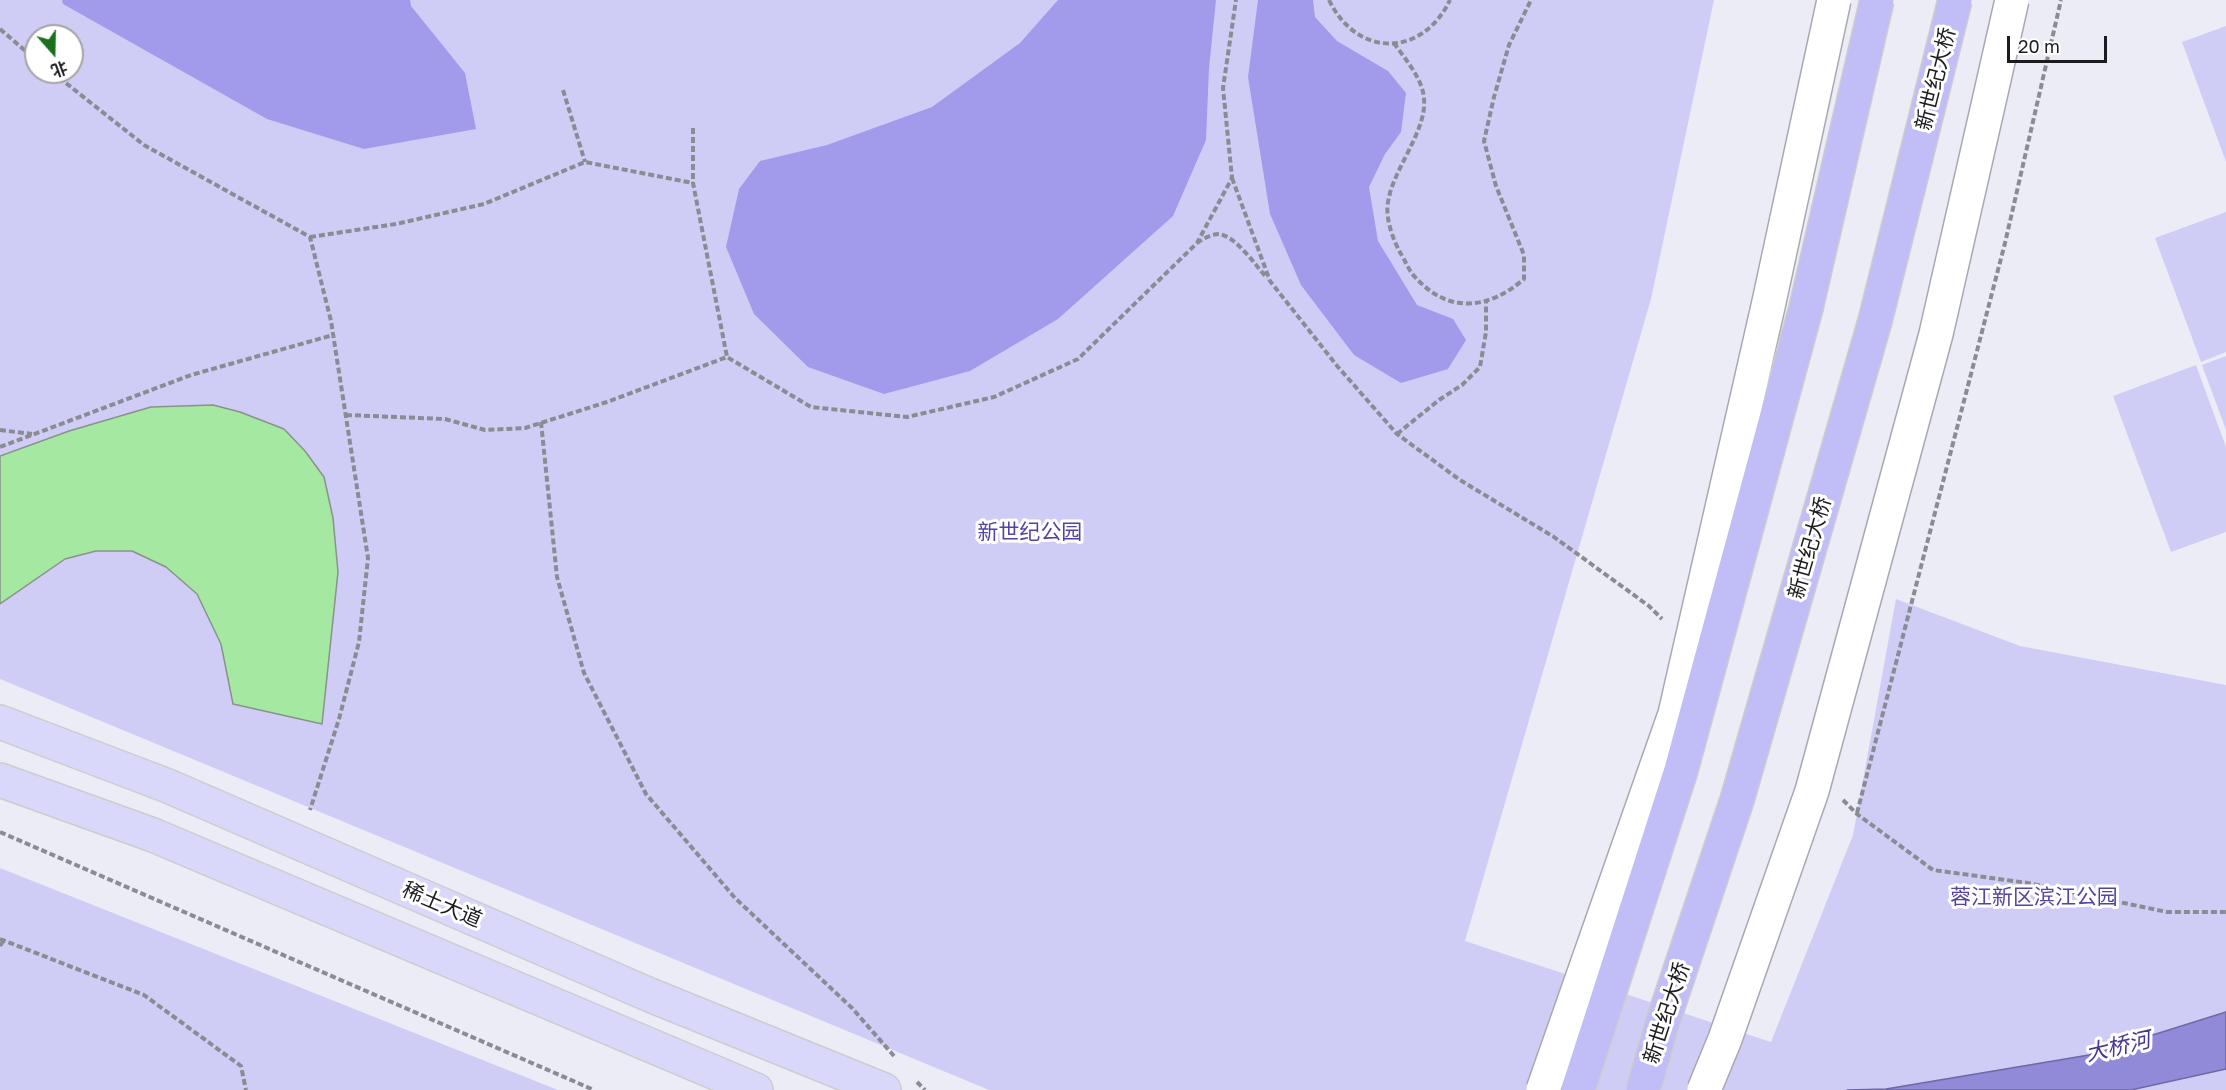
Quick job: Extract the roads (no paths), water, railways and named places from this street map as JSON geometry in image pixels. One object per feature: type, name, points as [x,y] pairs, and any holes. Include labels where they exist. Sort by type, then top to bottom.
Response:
[{"type":"highway","points":[[1578,1090],[1681,770],[1806,308],[1877,0]]},
{"type":"highway","name":"新世纪大桥","points":[[1643,1090],[1663,1021],[1737,800],[1875,321],[1955,0]]},
{"type":"main road","name":"稀土大道","points":[[0,722],[168,786],[650,995],[897,1082]]},
{"type":"main road","points":[[0,780],[153,835],[756,1090]]},
{"type":"street","points":[[1543,1090],[1675,714],[1766,314],[1834,0]]},
{"type":"street","points":[[1704,1090],[1725,1039],[1812,791],[1936,334],[2012,0]]},
{"type":"water","name":"大桥河","points":[[2226,1012],[2226,1069],[2131,1090],[1847,1090],[1886,1089],[2089,1055]]},
{"type":"park label","name":"新世纪公园","points":[[1030,532]]},
{"type":"park label","name":"蓉江新区滨江公园","points":[[2034,897]]}]
